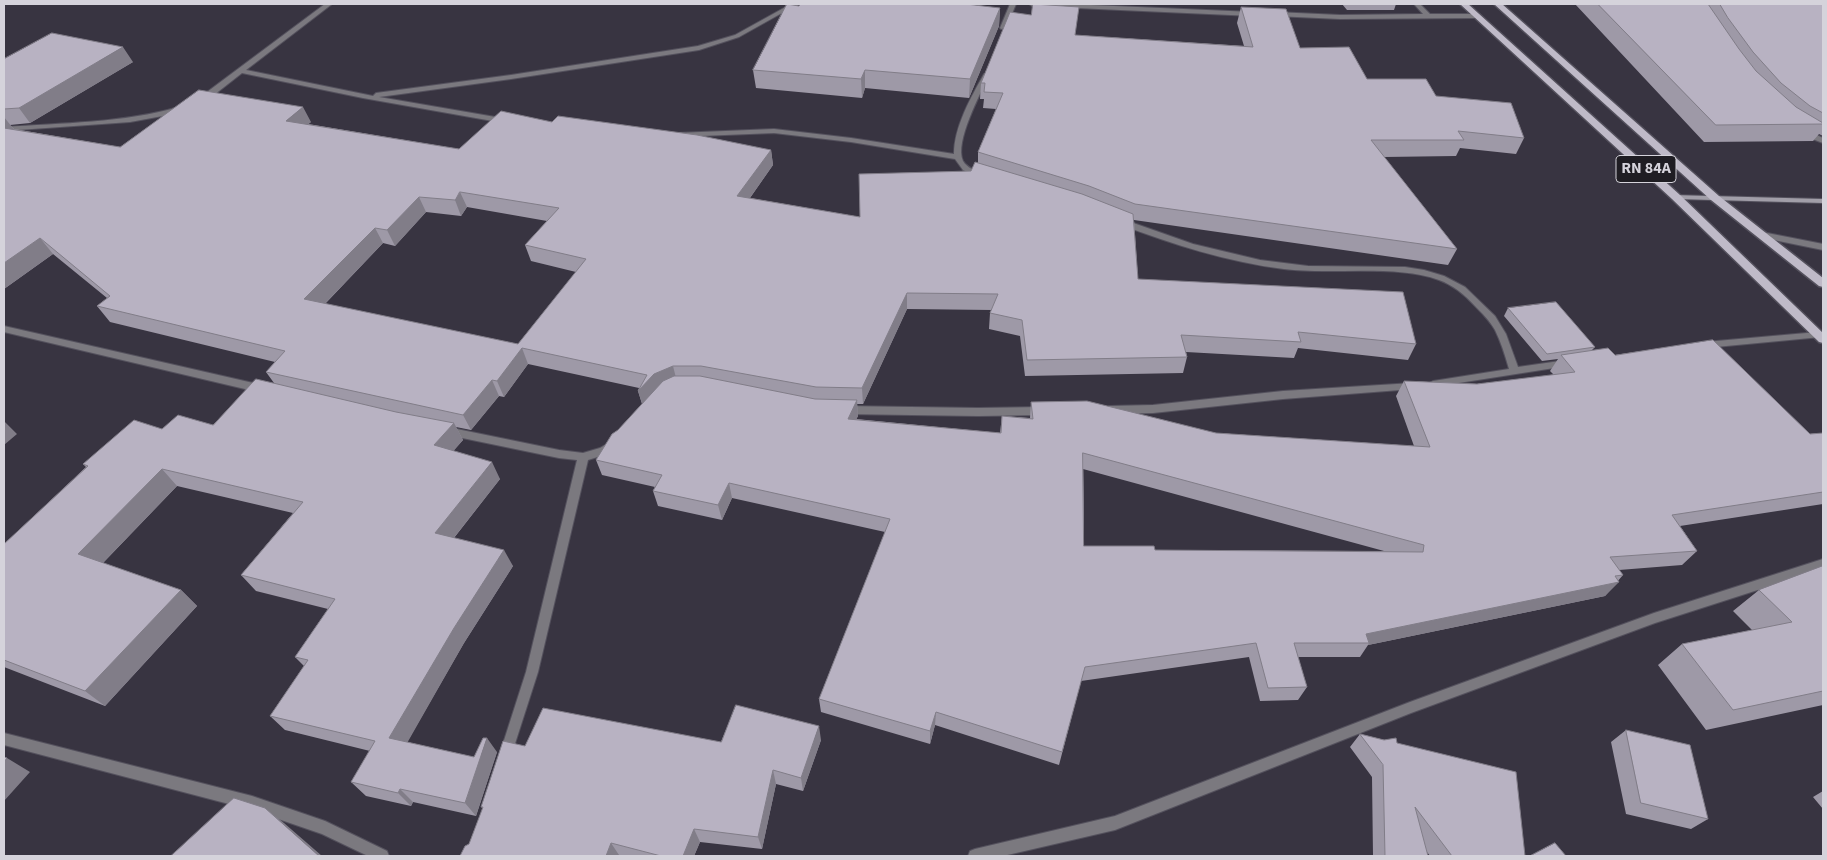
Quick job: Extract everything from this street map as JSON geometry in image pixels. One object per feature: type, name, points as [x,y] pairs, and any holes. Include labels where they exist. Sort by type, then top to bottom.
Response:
[{"type":"main road","name":"RN 84A","points":[[1464,4],[1676,197],[1821,337]]},
{"type":"main road","name":"RN 84A","points":[[1498,4],[1715,198],[1823,283]]},
{"type":"street","points":[[193,104],[201,101],[329,4]]},
{"type":"street","points":[[363,96],[511,77],[699,48],[737,36],[795,4]]},
{"type":"street","points":[[1000,38],[1013,4]]},
{"type":"street","points":[[1032,4],[1135,6],[1340,17],[1476,16]]},
{"type":"street","points":[[1417,4],[1428,16]]},
{"type":"street","points":[[990,63],[959,137],[958,157],[966,170],[991,179]]},
{"type":"street","points":[[240,71],[363,96],[515,122]]},
{"type":"street","points":[[4,129],[130,120],[168,113],[185,107]]},
{"type":"street","points":[[1800,130],[1823,141]]},
{"type":"street","points":[[666,135],[774,131],[843,139],[958,157]]},
{"type":"street","points":[[1676,197],[1823,200]]},
{"type":"street","points":[[1109,217],[1171,241],[1232,258],[1307,269],[1396,271],[1433,275],[1457,285],[1471,297],[1498,327],[1516,371]]},
{"type":"street","points":[[1762,235],[1823,247]]},
{"type":"street","points":[[1814,245],[1823,252]]},
{"type":"street","points":[[4,329],[274,392]]},
{"type":"street","points":[[1698,345],[1821,337]]},
{"type":"street","points":[[1094,410],[1153,409],[1283,395],[1428,385],[1574,362]]},
{"type":"street","points":[[836,410],[1055,411]]},
{"type":"street","points":[[435,429],[559,454],[583,457],[603,451],[618,441]]},
{"type":"street","points":[[502,764],[532,672],[583,457]]},
{"type":"street","points":[[975,856],[1115,823],[1401,711],[1654,618],[1823,564]]},
{"type":"street","points":[[4,739],[252,804],[325,828],[382,856]]},
{"type":"building","points":[[787,4],[799,6],[801,4],[966,4],[1000,8],[970,79],[865,70],[861,79],[753,70]]},
{"type":"building","points":[[1033,4],[1079,7],[1075,35],[1253,47],[1241,7],[1286,9],[1300,48],[1349,47],[1367,79],[1426,79],[1436,96],[1511,103],[1524,138],[1458,131],[1464,140],[1371,140],[1457,249],[1135,204],[1089,186],[978,152],[1003,93],[984,92],[985,83],[981,83],[1010,12],[1031,15]]},
{"type":"building","points":[[1598,4],[1708,4],[1756,71],[1796,107],[1823,124],[1716,125]]},
{"type":"building","points":[[1720,4],[1823,4],[1823,113],[1810,106],[1781,83],[1753,52]]},
{"type":"building","points":[[52,33],[123,47],[19,108],[4,109],[4,59]]},
{"type":"building","points":[[199,90],[303,107],[286,121],[459,149],[501,111],[552,122],[558,116],[697,135],[771,150],[737,196],[860,217],[859,174],[971,171],[975,162],[1082,194],[1133,214],[1138,279],[1403,292],[1416,344],[1298,332],[1301,342],[1181,335],[1187,357],[1027,360],[1022,320],[990,313],[998,294],[907,293],[862,388],[816,387],[701,366],[673,366],[654,374],[638,391],[647,375],[522,348],[497,381],[492,380],[463,415],[266,372],[285,351],[97,306],[110,296],[40,238],[4,263],[4,128],[120,147]],"holes":[[[460,192],[559,208],[525,245],[586,259],[518,344],[304,299],[375,228],[387,230],[419,197],[455,200]]]},
{"type":"building","points":[[1556,302],[1595,347],[1547,354],[1508,308]]},
{"type":"building","points":[[1713,340],[1810,434],[1823,433],[1823,492],[1672,515],[1697,551],[1610,557],[1623,575],[1615,576],[1619,582],[1366,634],[1369,643],[1294,643],[1307,687],[1268,688],[1256,643],[1085,667],[1062,752],[936,712],[930,731],[819,699],[890,519],[729,483],[718,505],[653,491],[662,475],[596,460],[612,434],[618,430],[663,381],[674,376],[700,376],[815,399],[857,400],[848,419],[1001,433],[1002,416],[1033,419],[1031,402],[1087,401],[1216,433],[1430,447],[1404,381],[1477,384],[1575,372],[1561,355],[1608,348],[1615,355]],"holes":[[[1083,453],[1424,545],[1423,552],[1155,550],[1154,546],[1084,546]]]},
{"type":"building","points":[[256,379],[396,412],[454,423],[434,445],[492,462],[435,533],[504,550],[454,628],[389,738],[474,757],[483,738],[487,738],[465,803],[400,789],[398,793],[351,782],[375,741],[270,716],[308,660],[295,657],[335,599],[241,575],[303,502],[162,469],[78,554],[181,590],[85,691],[4,660],[4,544],[88,466],[83,464],[134,420],[162,429],[178,415],[213,425]]},
{"type":"building","points":[[1823,566],[1823,691],[1733,710],[1682,644],[1792,622],[1759,590]]},
{"type":"building","points":[[736,705],[819,726],[801,778],[773,770],[758,837],[694,829],[683,856],[661,856],[611,843],[606,856],[460,856],[465,846],[469,844],[483,807],[481,807],[503,741],[525,746],[543,708],[721,742]]},
{"type":"building","points":[[1626,730],[1690,745],[1708,819],[1641,803]]},
{"type":"building","points":[[1360,734],[1384,740],[1396,738],[1397,743],[1516,772],[1525,856],[1452,856],[1415,807],[1428,856],[1385,856],[1383,765]]},
{"type":"building","points":[[234,798],[265,808],[319,856],[171,856]]},
{"type":"building","points":[[1555,843],[1566,856],[1530,856]]}]
